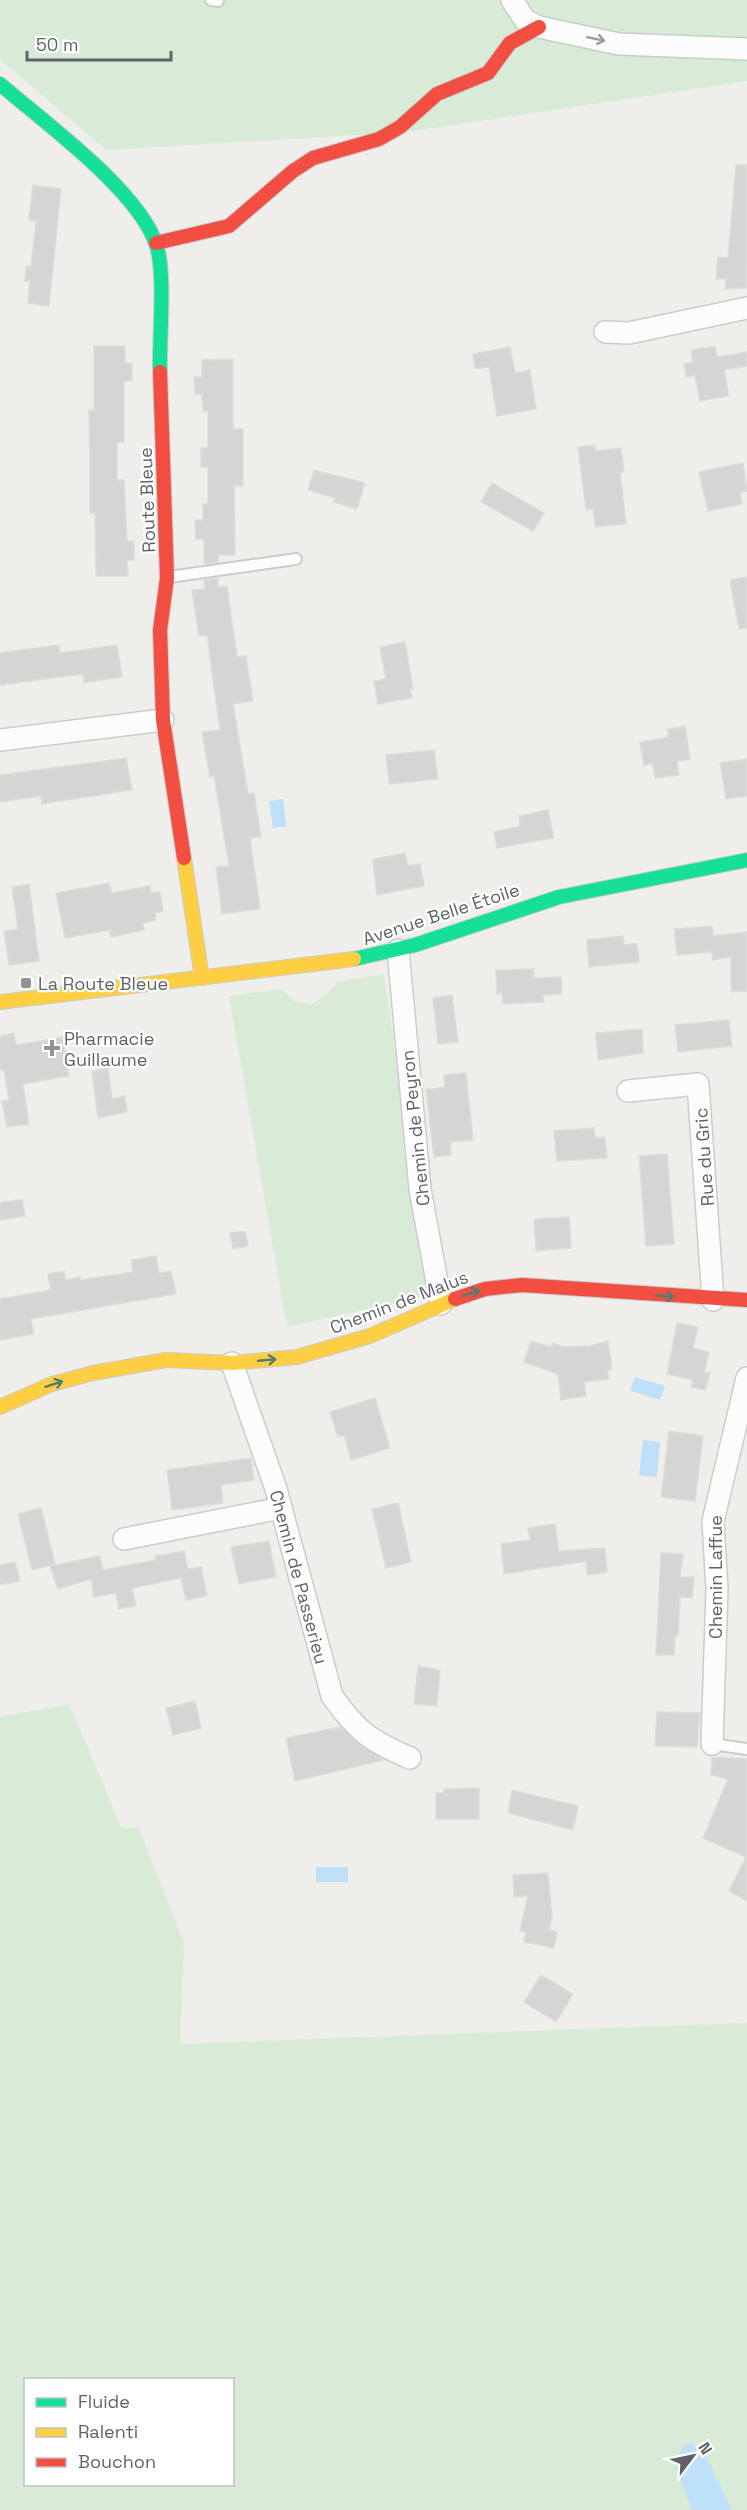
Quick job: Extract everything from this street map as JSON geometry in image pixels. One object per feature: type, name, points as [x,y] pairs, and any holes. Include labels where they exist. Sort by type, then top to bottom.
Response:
[{"type":"street","points":[[512,0],[525,20],[539,27],[619,44],[747,50]]},
{"type":"street","points":[[156,243],[229,226],[255,206],[284,178],[313,158],[379,140],[400,127],[437,94],[464,85],[488,73],[510,43],[539,27]]},
{"type":"street","name":"Route Bleue","points":[[0,84],[115,184],[135,205],[156,243],[160,265],[159,336],[167,578],[160,630],[163,720],[202,978]]},
{"type":"street","points":[[605,332],[639,331],[747,308]]},
{"type":"street","points":[[0,740],[163,720]]},
{"type":"street","name":"Avenue Belle Étoile","points":[[0,1002],[365,958],[398,950],[559,897],[747,860]]},
{"type":"street","name":"Chemin de Peyron","points":[[398,950],[420,1189],[441,1304]]},
{"type":"street","name":"Rue du Gric","points":[[628,1091],[698,1084],[714,1300]]},
{"type":"street","name":"Chemin de Malus","points":[[0,1407],[51,1384],[93,1373],[166,1360],[232,1363],[297,1357],[370,1336],[441,1304],[485,1289],[522,1285],[714,1300],[747,1300]]},
{"type":"street","name":"Chemin de Passerieu","points":[[232,1363],[258,1433],[281,1508],[332,1696],[351,1723],[376,1743],[410,1758]]},
{"type":"street","name":"Chemin Laffue","points":[[712,1744],[717,1589],[713,1521],[747,1378]]},
{"type":"street","points":[[123,1539],[281,1508]]},
{"type":"lane","points":[[167,578],[296,559]]},
{"type":"lane","name":"Chemin Laffue","points":[[712,1744],[747,1749]]},
{"type":"green space","points":[[0,0],[747,0],[747,81],[407,132],[106,150],[0,59]]},
{"type":"green space","points":[[384,974],[430,1295],[287,1327],[229,996],[281,989],[295,1001],[312,1004],[325,996],[338,982]]},
{"type":"green space","points":[[69,1704],[122,1829],[138,1827],[184,1943],[180,2044],[747,2023],[747,2510],[0,2510],[0,1717]]},
{"type":"water","points":[[283,799],[286,826],[273,828],[269,801]]},
{"type":"water","points":[[635,1377],[665,1386],[660,1400],[630,1391]]},
{"type":"water","points":[[643,1440],[660,1442],[657,1477],[639,1475]]},
{"type":"water","points":[[316,1867],[348,1867],[348,1882],[316,1882]]},
{"type":"water","points":[[692,2443],[704,2452],[732,2510],[692,2510],[676,2468],[682,2447]]},
{"type":"building","points":[[736,165],[747,165],[746,288],[725,289],[726,279],[716,279],[718,257],[728,258]]},
{"type":"building","points":[[33,185],[61,189],[49,306],[28,303],[30,281],[25,281],[26,266],[31,267],[36,221],[29,220]]},
{"type":"building","points":[[94,346],[125,346],[125,363],[132,363],[132,381],[124,381],[124,442],[117,442],[117,480],[124,480],[127,541],[134,541],[134,560],[127,560],[128,576],[96,576],[95,513],[90,513],[89,410],[94,410]]},
{"type":"building","points":[[715,346],[717,357],[747,352],[747,366],[724,370],[729,396],[700,401],[695,375],[687,377],[684,364],[693,362],[691,350]]},
{"type":"building","points":[[510,347],[515,373],[530,370],[536,409],[497,416],[489,367],[475,369],[473,354]]},
{"type":"building","points":[[233,359],[233,429],[243,429],[243,486],[234,486],[235,555],[218,555],[218,562],[204,564],[204,539],[196,539],[195,520],[203,520],[203,504],[208,504],[208,467],[201,467],[201,448],[208,448],[208,411],[203,411],[202,394],[195,394],[194,377],[202,377],[202,360]]},
{"type":"building","points":[[595,445],[596,451],[621,448],[624,472],[620,472],[626,524],[595,527],[593,509],[586,509],[578,447]]},
{"type":"building","points":[[743,463],[747,491],[740,492],[742,504],[708,511],[699,472]]},
{"type":"building","points":[[314,470],[365,483],[357,509],[334,502],[335,498],[308,490]]},
{"type":"building","points":[[492,483],[544,513],[533,531],[481,502]]},
{"type":"building","points":[[747,577],[747,628],[739,629],[730,580]]},
{"type":"building","points":[[218,578],[218,587],[227,586],[237,657],[246,656],[253,701],[233,704],[248,794],[254,793],[261,837],[250,838],[260,909],[222,914],[216,867],[229,866],[214,776],[210,777],[202,732],[220,730],[207,635],[199,636],[192,590],[205,589],[204,580]]},
{"type":"building","points":[[405,642],[413,689],[410,690],[412,698],[378,704],[374,681],[386,679],[380,647]]},
{"type":"building","points":[[59,645],[60,653],[117,645],[122,677],[84,683],[83,674],[0,685],[0,653]]},
{"type":"building","points":[[685,726],[690,759],[677,761],[679,775],[655,778],[653,763],[644,765],[640,742],[669,737],[667,729]]},
{"type":"building","points":[[434,750],[438,779],[389,784],[386,755]]},
{"type":"building","points":[[126,758],[132,790],[42,804],[41,796],[0,802],[0,775]]},
{"type":"building","points":[[747,759],[747,796],[726,799],[720,763]]},
{"type":"building","points":[[548,810],[554,838],[497,848],[494,832],[520,826],[519,816]]},
{"type":"building","points":[[405,853],[408,866],[420,864],[424,886],[377,895],[373,859]]},
{"type":"building","points":[[109,883],[112,893],[150,886],[151,893],[160,892],[163,911],[155,913],[156,920],[143,923],[144,930],[111,937],[110,930],[65,938],[56,893]]},
{"type":"building","points":[[29,884],[39,961],[9,965],[4,931],[18,929],[12,887]]},
{"type":"building","points":[[712,926],[713,936],[747,932],[747,991],[731,992],[731,957],[713,960],[712,952],[677,955],[674,929]]},
{"type":"building","points":[[623,936],[624,945],[637,943],[639,962],[589,967],[587,940]]},
{"type":"building","points":[[534,969],[534,978],[561,977],[562,994],[543,995],[544,1002],[503,1004],[502,993],[497,994],[496,970]]},
{"type":"building","points":[[452,995],[458,1042],[438,1044],[433,998]]},
{"type":"building","points":[[729,1020],[732,1046],[678,1052],[675,1025]]},
{"type":"building","points":[[642,1029],[643,1053],[598,1060],[596,1033]]},
{"type":"building","points":[[14,1033],[16,1045],[63,1037],[69,1076],[23,1084],[29,1124],[7,1127],[2,1101],[9,1100],[4,1070],[0,1070],[0,1036]]},
{"type":"building","points":[[108,1068],[112,1099],[125,1096],[127,1112],[98,1118],[92,1071]]},
{"type":"building","points":[[466,1073],[473,1140],[450,1142],[451,1155],[434,1157],[426,1090],[445,1087],[444,1075]]},
{"type":"building","points":[[594,1128],[595,1138],[605,1137],[607,1158],[557,1161],[554,1131]]},
{"type":"building","points":[[667,1154],[674,1244],[646,1246],[639,1156]]},
{"type":"building","points":[[22,1199],[25,1216],[0,1220],[0,1203]]},
{"type":"building","points":[[569,1217],[571,1248],[536,1251],[534,1219]]},
{"type":"building","points":[[245,1231],[248,1246],[233,1249],[230,1233]]},
{"type":"building","points":[[156,1256],[159,1273],[171,1271],[176,1294],[31,1319],[34,1334],[0,1340],[0,1299],[51,1290],[48,1274],[64,1271],[66,1280],[80,1277],[81,1280],[133,1272],[131,1260]]},
{"type":"building","points":[[677,1323],[698,1327],[693,1348],[709,1352],[704,1373],[710,1373],[705,1390],[691,1387],[693,1380],[667,1374]]},
{"type":"building","points":[[531,1341],[551,1347],[553,1343],[563,1347],[589,1346],[608,1341],[612,1369],[608,1370],[609,1379],[584,1382],[586,1396],[561,1400],[558,1374],[524,1362]]},
{"type":"building","points":[[375,1398],[390,1448],[351,1460],[344,1435],[338,1437],[330,1412]]},
{"type":"building","points":[[669,1431],[703,1436],[695,1501],[661,1497]]},
{"type":"building","points":[[251,1458],[254,1480],[221,1485],[223,1503],[172,1510],[167,1470]]},
{"type":"building","points":[[398,1503],[411,1562],[386,1568],[372,1509]]},
{"type":"building","points":[[41,1508],[55,1564],[32,1570],[18,1514]]},
{"type":"building","points":[[555,1524],[559,1551],[605,1548],[607,1572],[587,1575],[586,1561],[504,1574],[501,1544],[530,1540],[528,1528]]},
{"type":"building","points":[[269,1541],[276,1577],[239,1584],[231,1547]]},
{"type":"building","points":[[184,1551],[188,1569],[201,1567],[207,1596],[186,1600],[181,1578],[132,1588],[136,1606],[119,1609],[116,1593],[94,1597],[91,1579],[58,1589],[50,1566],[100,1556],[103,1570],[156,1560],[155,1556]]},
{"type":"building","points":[[661,1553],[683,1554],[680,1577],[694,1577],[692,1598],[680,1597],[678,1636],[675,1636],[674,1655],[656,1655]]},
{"type":"building","points":[[15,1562],[20,1581],[0,1585],[0,1565]]},
{"type":"building","points":[[418,1666],[440,1670],[437,1706],[414,1704]]},
{"type":"building","points":[[195,1701],[201,1728],[173,1735],[166,1708]]},
{"type":"building","points":[[657,1712],[700,1713],[697,1747],[655,1746]]},
{"type":"building","points":[[340,1727],[358,1744],[384,1760],[295,1781],[286,1738]]},
{"type":"building","points":[[712,1757],[747,1759],[747,1901],[729,1891],[746,1857],[703,1838],[728,1779],[711,1775]]},
{"type":"building","points":[[479,1788],[479,1819],[436,1819],[436,1793],[444,1793],[444,1789]]},
{"type":"building","points":[[512,1790],[578,1806],[573,1830],[508,1813]]},
{"type":"building","points":[[548,1873],[552,1918],[549,1930],[557,1932],[554,1948],[524,1942],[526,1932],[520,1931],[528,1896],[514,1897],[513,1875]]},
{"type":"building","points":[[541,1975],[573,1994],[556,2022],[524,2002]]},
{"type":"traffic: fast","points":[[0,84],[88,158],[130,202],[146,223],[156,244],[161,271],[160,372]]},
{"type":"traffic: fast","points":[[354,959],[415,945],[559,897],[747,860]]},
{"type":"traffic: slow","points":[[184,858],[202,978]]},
{"type":"traffic: slow","points":[[0,1002],[354,959]]},
{"type":"traffic: slow","points":[[0,1407],[52,1384],[93,1373],[166,1360],[232,1363],[297,1357],[370,1336],[455,1299]]},
{"type":"traffic: jam","points":[[156,243],[229,226],[293,171],[313,158],[379,139],[400,127],[437,94],[488,73],[510,43],[539,27]]},
{"type":"traffic: jam","points":[[160,372],[167,578],[160,630],[163,720],[184,858]]},
{"type":"traffic: jam","points":[[455,1299],[485,1289],[522,1285],[747,1300]]},
{"type":"place","name":"La Route Bleue","points":[[26,983]]},
{"type":"place","name":"Pharmacie Guillaume","points":[[52,1048]]}]
